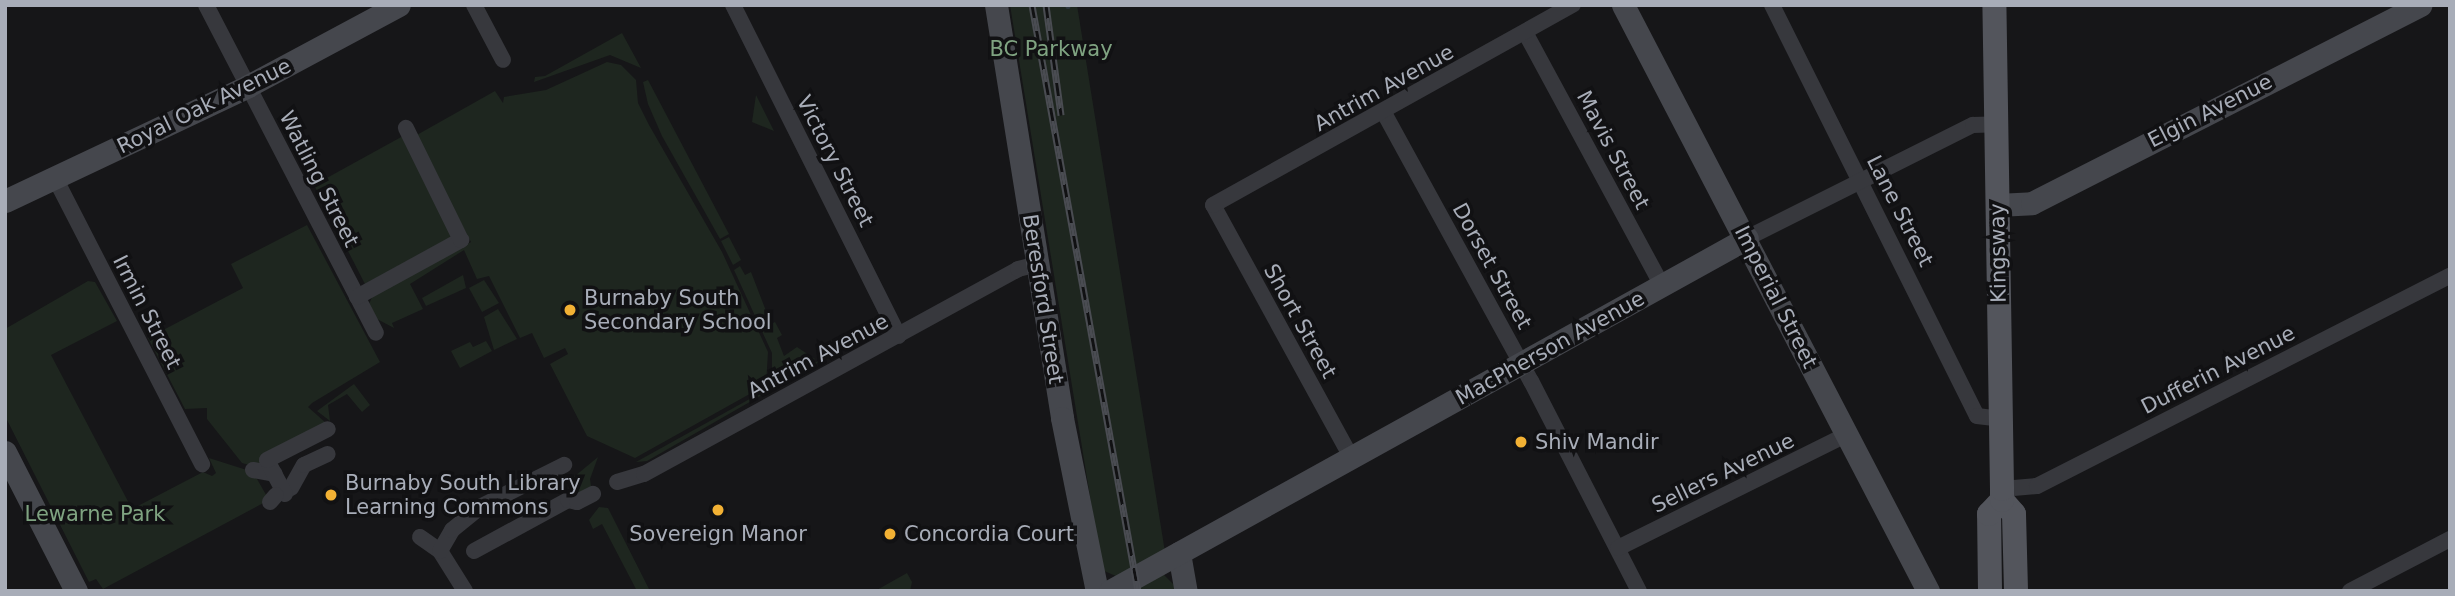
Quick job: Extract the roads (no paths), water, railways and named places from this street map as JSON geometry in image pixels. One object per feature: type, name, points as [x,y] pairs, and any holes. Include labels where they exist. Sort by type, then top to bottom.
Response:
[{"type":"main road","name":"Kingsway","points":[[1994,5],[2002,495],[2014,514],[2016,591]]},
{"type":"main road","name":"Kingsway","points":[[1990,591],[1989,514],[2002,495]]},
{"type":"street","name":"Watling Street","points":[[206,5],[376,333]]},
{"type":"street","name":"Royal Oak Avenue","points":[[5,201],[248,86],[399,5]]},
{"type":"street","points":[[474,5],[503,60]]},
{"type":"street","name":"Victory Street","points":[[733,5],[899,337]]},
{"type":"street","name":"Beresford Street","points":[[996,5],[1062,418],[1097,591]]},
{"type":"street","name":"Antrim Avenue","points":[[1213,205],[1526,34],[1573,5]]},
{"type":"street","name":"Imperial Street","points":[[1623,5],[1928,591]]},
{"type":"street","name":"Lane Street","points":[[1772,5],[1977,416],[2001,419]]},
{"type":"street","name":"Elgin Avenue","points":[[1997,205],[2032,202],[2420,5]]},
{"type":"street","name":"Mavis Street","points":[[1526,34],[1662,286]]},
{"type":"street","name":"Dorset Street","points":[[1383,111],[1522,363],[1639,591]]},
{"type":"street","name":"MacPherson Avenue","points":[[1110,591],[1747,239],[1973,125],[1997,124]]},
{"type":"street","points":[[356,297],[461,240],[406,128]]},
{"type":"street","name":"Irmin Street","points":[[55,178],[202,464]]},
{"type":"street","name":"Short Street","points":[[1213,205],[1351,457]]},
{"type":"street","name":"Antrim Avenue","points":[[617,482],[644,474],[1018,270],[1038,264]]},
{"type":"street","name":"Dufferin Avenue","points":[[2002,495],[2037,486],[2450,276]]},
{"type":"street","points":[[312,449],[292,450],[267,460],[282,494],[328,429]]},
{"type":"street","name":"Sellers Avenue","points":[[1618,548],[1846,435]]},
{"type":"street","points":[[5,452],[76,591]]},
{"type":"street","points":[[465,591],[438,554],[452,530],[482,506],[564,465]]},
{"type":"street","points":[[253,470],[275,474]]},
{"type":"street","points":[[474,551],[568,500],[576,502],[593,494]]},
{"type":"street","points":[[2350,591],[2450,539]]},
{"type":"street","points":[[1180,553],[1186,591]]},
{"type":"railway","points":[[1032,5],[1138,591]]},
{"type":"railway","points":[[1046,5],[1061,115]]},
{"type":"place","name":"Burnaby South Secondary School","points":[[570,310]]},
{"type":"place","name":"Shiv Mandir","points":[[1521,442]]},
{"type":"place","name":"Burnaby South Library Learning Commons","points":[[331,495]]},
{"type":"place","name":"Sovereign Manor","points":[[718,510]]},
{"type":"place","name":"Concordia Court","points":[[890,534]]},
{"type":"park label","name":"BC Parkway","points":[[1051,49]]},
{"type":"park label","name":"Lewarne Park","points":[[95,514]]}]
